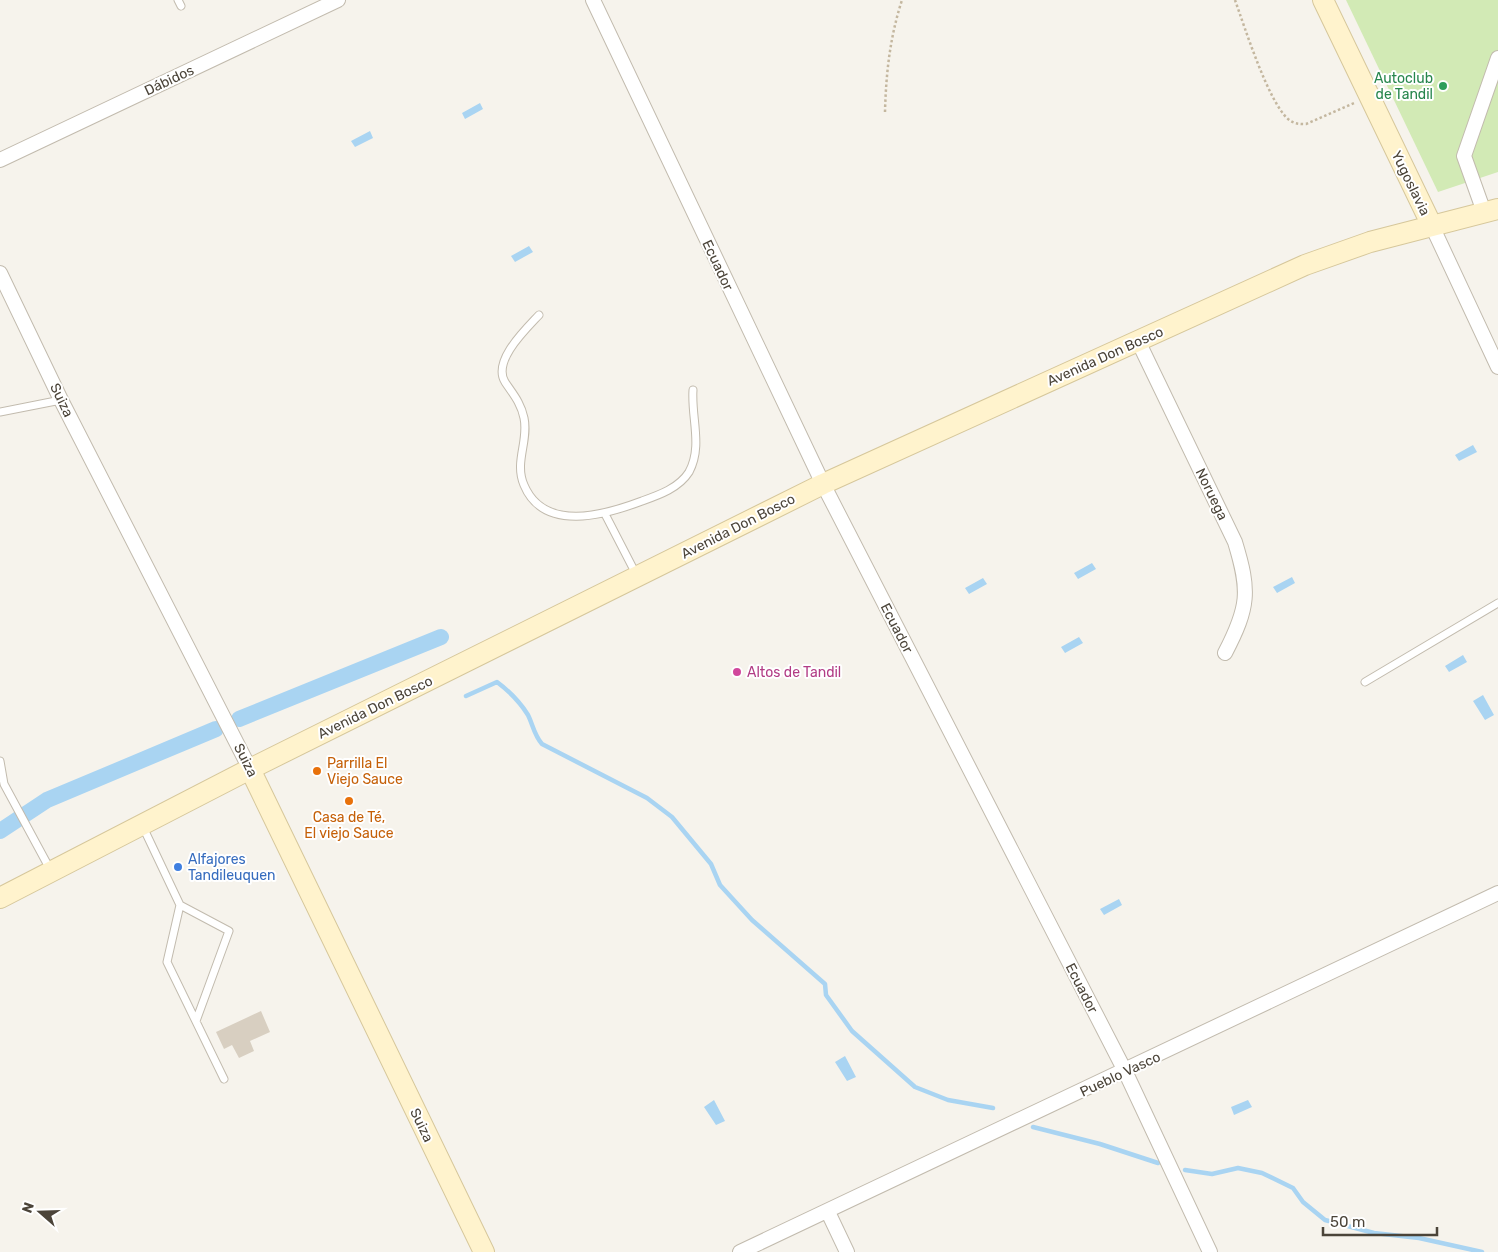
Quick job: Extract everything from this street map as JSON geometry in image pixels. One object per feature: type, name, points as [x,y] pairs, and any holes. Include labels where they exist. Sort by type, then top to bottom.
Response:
[{"type":"main road","name":"Yugoslavia","points":[[1323,0],[1432,226]]},
{"type":"main road","name":"Avenida Don Bosco","points":[[0,898],[250,769],[823,484],[1305,265],[1370,242],[1491,210]]},
{"type":"main road","name":"Suiza","points":[[250,769],[484,1252]]},
{"type":"street","name":"Dábidos","points":[[0,160],[338,0]]},
{"type":"street","name":"Ecuador","points":[[593,0],[823,484],[1124,1071],[1210,1252]]},
{"type":"street","points":[[1491,210],[1464,156],[1498,58]]},
{"type":"street","name":"Yugoslavia","points":[[1432,226],[1498,367]]},
{"type":"street","name":"Suiza","points":[[0,273],[61,400],[250,769]]},
{"type":"street","name":"Noruega","points":[[1138,341],[1235,542],[1243,570],[1246,592],[1240,623],[1225,652]]},
{"type":"street","name":"Pueblo Vasco","points":[[740,1252],[828,1212],[1498,893]]},
{"type":"street","points":[[828,1212],[847,1252]]},
{"type":"lane","points":[[539,315],[508,352],[503,367],[504,380],[515,394],[523,413],[526,431],[519,467],[524,485],[539,504],[562,516],[605,514],[659,495],[678,484],[688,473],[696,456],[693,390]]},
{"type":"lane","points":[[0,412],[61,400]]},
{"type":"lane","points":[[605,514],[638,576]]},
{"type":"lane","points":[[1365,682],[1498,604]]},
{"type":"lane","points":[[0,761],[4,784],[51,871]]},
{"type":"lane","points":[[142,824],[180,906],[167,962],[224,1079]]},
{"type":"lane","points":[[180,906],[229,931],[196,1021]]},
{"type":"path","points":[[886,112],[886,74],[893,26],[902,0]]},
{"type":"path","points":[[1235,0],[1257,61],[1287,118],[1297,125],[1306,124],[1369,96]]},
{"type":"green space","name":"Autoclub de Tandil","points":[[1346,0],[1498,0],[1498,172],[1438,192]]},
{"type":"water","points":[[480,103],[483,109],[465,119],[462,113]]},
{"type":"water","points":[[370,131],[373,138],[355,147],[351,141]]},
{"type":"water","points":[[529,246],[533,252],[515,262],[511,256]]},
{"type":"water","points":[[1473,445],[1477,452],[1459,461],[1455,455]]},
{"type":"water","points":[[1092,563],[1096,569],[1078,579],[1074,573]]},
{"type":"water","points":[[1292,577],[1295,583],[1277,593],[1273,587]]},
{"type":"water","points":[[983,578],[987,584],[969,594],[965,588]]},
{"type":"water","points":[[1079,637],[1083,643],[1065,653],[1061,647]]},
{"type":"water","points":[[1463,655],[1467,662],[1449,672],[1445,666]]},
{"type":"water","points":[[1483,695],[1494,715],[1485,720],[1473,701]]},
{"type":"water","points":[[1119,899],[1122,905],[1104,915],[1100,909]]},
{"type":"water","points":[[845,1056],[856,1077],[847,1081],[835,1062]]},
{"type":"water","points":[[714,1100],[725,1121],[716,1125],[704,1107]]},
{"type":"water","points":[[1248,1100],[1252,1107],[1234,1115],[1231,1107]]},
{"type":"building","points":[[261,1011],[270,1032],[250,1041],[254,1051],[239,1058],[232,1045],[224,1049],[216,1032]]},
{"type":"waterway","points":[[239,719],[441,637]]},
{"type":"waterway","points":[[466,696],[497,682],[525,710],[542,744],[647,798],[672,817],[711,864],[720,885],[752,920],[825,984],[826,995],[852,1031],[915,1087],[948,1100],[993,1108]]},
{"type":"waterway","points":[[0,831],[47,800],[216,729]]},
{"type":"waterway","points":[[1033,1127],[1100,1144],[1158,1163]]},
{"type":"waterway","points":[[1185,1170],[1212,1174],[1238,1168],[1262,1173],[1293,1188],[1303,1202],[1325,1220],[1374,1233],[1419,1238],[1482,1252]]},
{"type":"place","name":"Autoclub de Tandil","points":[[1443,86]]},
{"type":"place","name":"Altos de Tandil","points":[[737,672]]},
{"type":"place","name":"Parrilla El Viejo Sauce","points":[[317,771]]},
{"type":"place","name":"Casa de Té, El viejo Sauce","points":[[349,801]]},
{"type":"place","name":"Alfajores Tandileuquen","points":[[178,867]]}]
